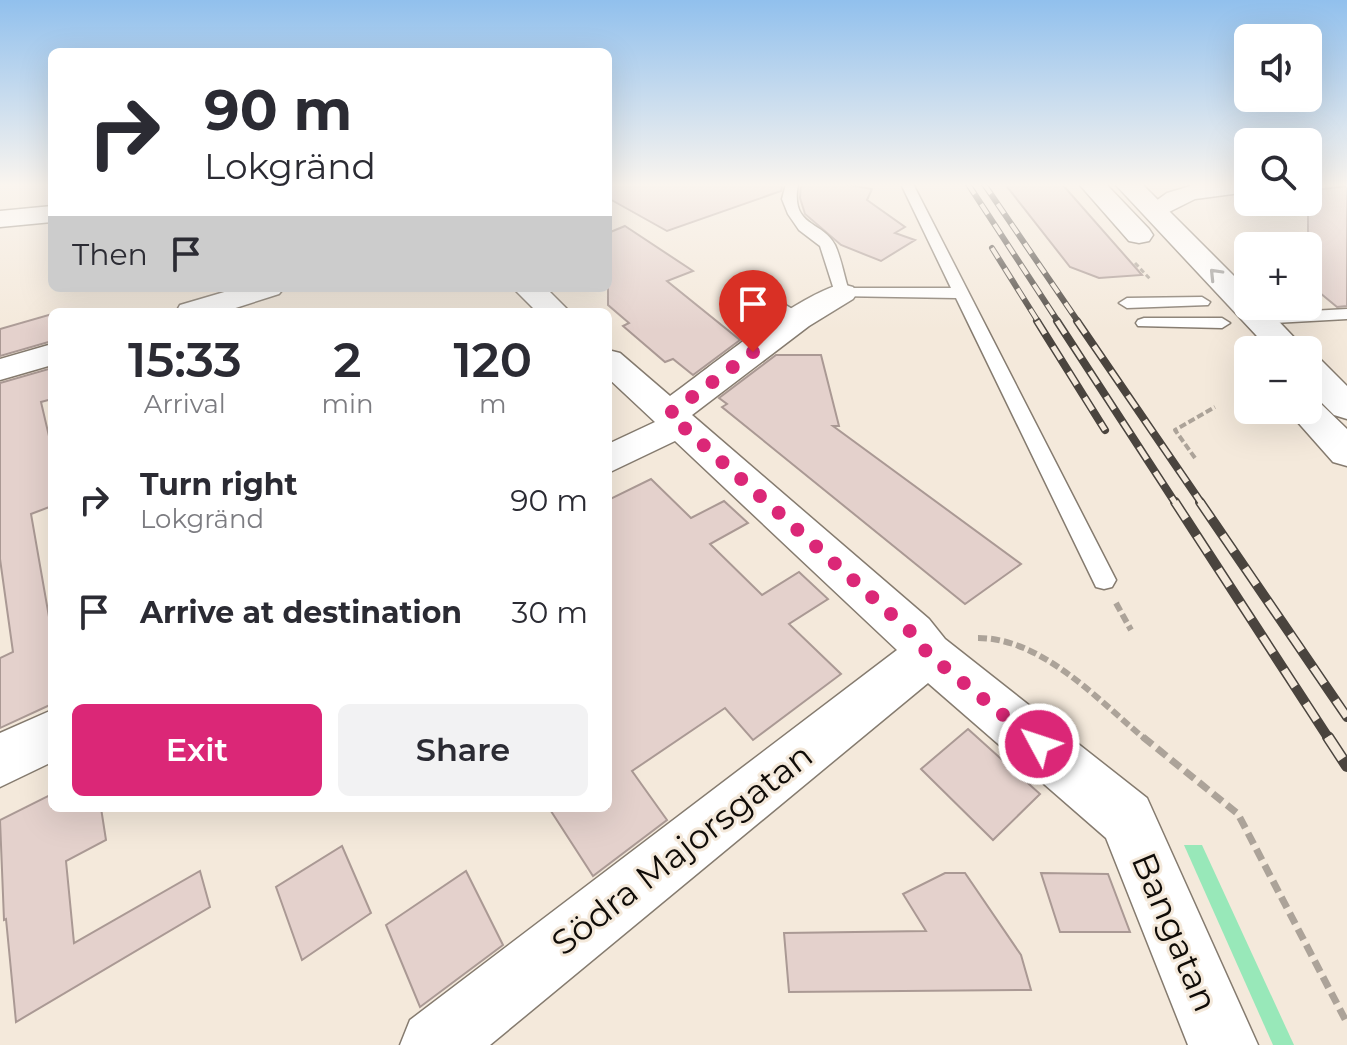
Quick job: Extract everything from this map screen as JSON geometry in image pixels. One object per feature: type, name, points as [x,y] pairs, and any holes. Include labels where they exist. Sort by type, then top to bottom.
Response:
[{"type":"main road","points":[[1141,233],[1230,321],[1261,336]]},
{"type":"main road","points":[[1170,233],[1230,321]]},
{"type":"main road","points":[[1322,382],[1347,407]]},
{"type":"main road","points":[[1319,424],[1347,453]]},
{"type":"street","points":[[204,308],[256,292]]},
{"type":"street","points":[[532,292],[550,308]]},
{"type":"street","points":[[612,458],[674,419],[789,312],[842,293]]},
{"type":"street","points":[[0,370],[48,355]]},
{"type":"street","points":[[612,364],[912,633],[928,654]]},
{"type":"street","name":"Bangatan","points":[[928,654],[1127,818],[1223,1045]]},
{"type":"street","name":"Södra Majorsgatan","points":[[435,1045],[928,654]]},
{"type":"street","points":[[0,761],[48,737]]},
{"type":"lane","points":[[812,233],[827,244],[842,293],[962,293]]},
{"type":"lane","points":[[932,233],[1104,580]]},
{"type":"lane","points":[[1127,303],[1230,321]]},
{"type":"lane","points":[[1144,323],[1347,314]]},
{"type":"path","points":[[1195,458],[1175,430],[1215,407]]},
{"type":"path","points":[[1124,616],[1131,630]]},
{"type":"path","points":[[928,654],[964,639],[1001,638],[1042,655],[1238,814],[1347,1023]]},
{"type":"green space","points":[[1184,845],[1202,845],[1294,1045],[1273,1045]]},
{"type":"building","points":[[612,233],[635,233],[693,271],[667,281],[740,340],[693,375],[673,359],[665,362],[623,326],[629,323],[608,305],[608,292],[612,292]]},
{"type":"building","points":[[827,233],[895,233],[915,240],[881,261],[841,245]]},
{"type":"building","points":[[1043,233],[1105,233],[1142,275],[1099,278],[1070,267]]},
{"type":"building","points":[[1322,233],[1347,233],[1347,306],[1337,307],[1322,295]]},
{"type":"building","points":[[48,315],[48,342],[0,356],[0,329]]},
{"type":"building","points":[[776,355],[821,355],[839,426],[833,426],[1021,564],[965,604],[722,407],[727,404],[719,398]]},
{"type":"building","points":[[48,369],[48,400],[41,402],[48,432],[48,508],[31,514],[48,611],[48,706],[0,728],[0,658],[13,652],[0,559],[0,383]]},
{"type":"building","points":[[651,479],[691,518],[724,501],[748,523],[710,544],[762,595],[799,572],[828,599],[789,624],[841,674],[753,740],[725,708],[632,771],[667,820],[593,876],[552,812],[612,812],[612,498]]},
{"type":"building","points":[[968,729],[1040,794],[993,840],[921,769]]},
{"type":"building","points":[[48,796],[48,812],[102,812],[106,840],[66,861],[74,943],[200,871],[210,907],[16,1022],[4,920],[0,820]]},
{"type":"building","points":[[342,846],[371,913],[302,960],[276,887]]},
{"type":"building","points":[[466,871],[503,945],[420,1007],[386,925]]},
{"type":"building","points":[[945,873],[965,873],[1021,955],[1031,990],[789,992],[784,933],[926,931],[903,894]]},
{"type":"building","points":[[1041,873],[1108,874],[1130,932],[1060,932]]},
{"type":"railway","points":[[1000,233],[1059,323]]},
{"type":"railway","points":[[1017,233],[1079,323]]},
{"type":"railway","points":[[992,248],[1039,323]]},
{"type":"railway","points":[[1037,321],[1105,430]]},
{"type":"railway","points":[[1057,321],[1176,504]]},
{"type":"railway","points":[[1077,321],[1202,504]]},
{"type":"railway","points":[[1175,502],[1329,739]]},
{"type":"railway","points":[[1200,502],[1347,717]]},
{"type":"railway","points":[[1328,737],[1347,766]]},
{"type":"route","points":[[753,352],[669,414],[912,633],[928,654],[1039,744]]}]
